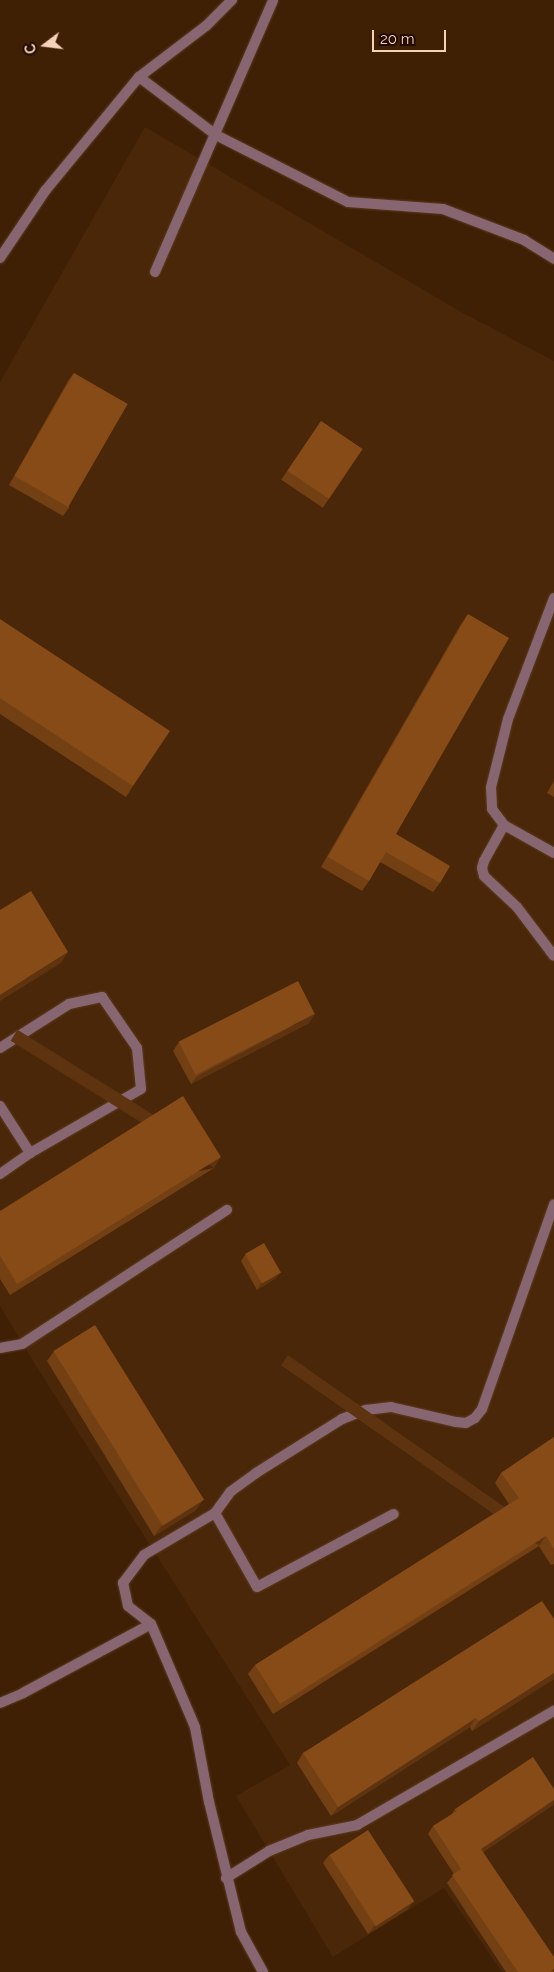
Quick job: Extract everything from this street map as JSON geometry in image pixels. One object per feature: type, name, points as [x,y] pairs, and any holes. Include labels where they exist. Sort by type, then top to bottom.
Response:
[{"type":"lane","points":[[0,258],[46,191],[139,78],[206,26],[232,0]]},
{"type":"lane","points":[[155,272],[273,0]]},
{"type":"lane","points":[[139,78],[216,135],[348,202],[444,209],[524,240],[554,259]]},
{"type":"lane","points":[[554,598],[508,719],[491,787],[492,809],[504,825],[554,853]]},
{"type":"lane","points":[[504,825],[484,861],[482,868],[484,876],[517,907],[554,956]]},
{"type":"lane","points":[[0,1048],[69,1004],[102,997],[137,1048],[142,1090],[30,1153],[0,1174]]},
{"type":"lane","points":[[0,1106],[30,1153]]},
{"type":"lane","points":[[263,1972],[241,1932],[226,1878],[195,1727],[151,1624],[128,1606],[123,1582],[144,1555],[215,1513],[230,1492],[256,1472],[342,1419],[366,1410],[391,1407],[456,1422],[466,1422],[475,1418],[482,1409],[554,1204]]},
{"type":"lane","points":[[0,1348],[22,1344],[227,1210]]},
{"type":"lane","points":[[215,1513],[257,1587],[394,1514]]},
{"type":"lane","points":[[0,1703],[23,1693],[151,1624]]},
{"type":"lane","points":[[226,1878],[269,1851],[308,1835],[357,1825],[554,1711]]},
{"type":"shaded area","points":[[145,127],[463,313],[554,361],[554,1972],[502,1972],[444,1888],[333,1957],[236,1796],[290,1765],[38,1369],[0,1306],[0,382]]},
{"type":"building","points":[[74,373],[128,404],[68,507],[14,476]]},
{"type":"building","points":[[321,421],[362,449],[329,499],[287,471]]},
{"type":"building","points":[[468,614],[509,638],[396,834],[450,866],[440,883],[386,852],[369,881],[328,857]]},
{"type":"building","points":[[0,619],[170,731],[133,786],[0,698]]},
{"type":"building","points":[[31,891],[68,952],[0,995],[0,910]]},
{"type":"building","points":[[298,981],[315,1014],[195,1075],[179,1042]]},
{"type":"building","points":[[183,1096],[221,1157],[17,1284],[0,1256],[0,1211]]},
{"type":"building","points":[[264,1243],[281,1272],[262,1283],[245,1254]]},
{"type":"building","points":[[95,1325],[204,1500],[163,1526],[53,1351]]},
{"type":"building","points":[[554,1437],[554,1549],[546,1536],[280,1704],[255,1665],[519,1498],[501,1473]]},
{"type":"building","points":[[542,1601],[554,1619],[554,1673],[479,1721],[476,1718],[338,1807],[303,1753]]},
{"type":"building","points":[[533,1757],[554,1789],[554,1800],[481,1849],[554,1957],[554,1969],[550,1972],[518,1972],[452,1875],[461,1869],[433,1826]]},
{"type":"building","points":[[368,1830],[414,1901],[376,1926],[329,1855]]}]
